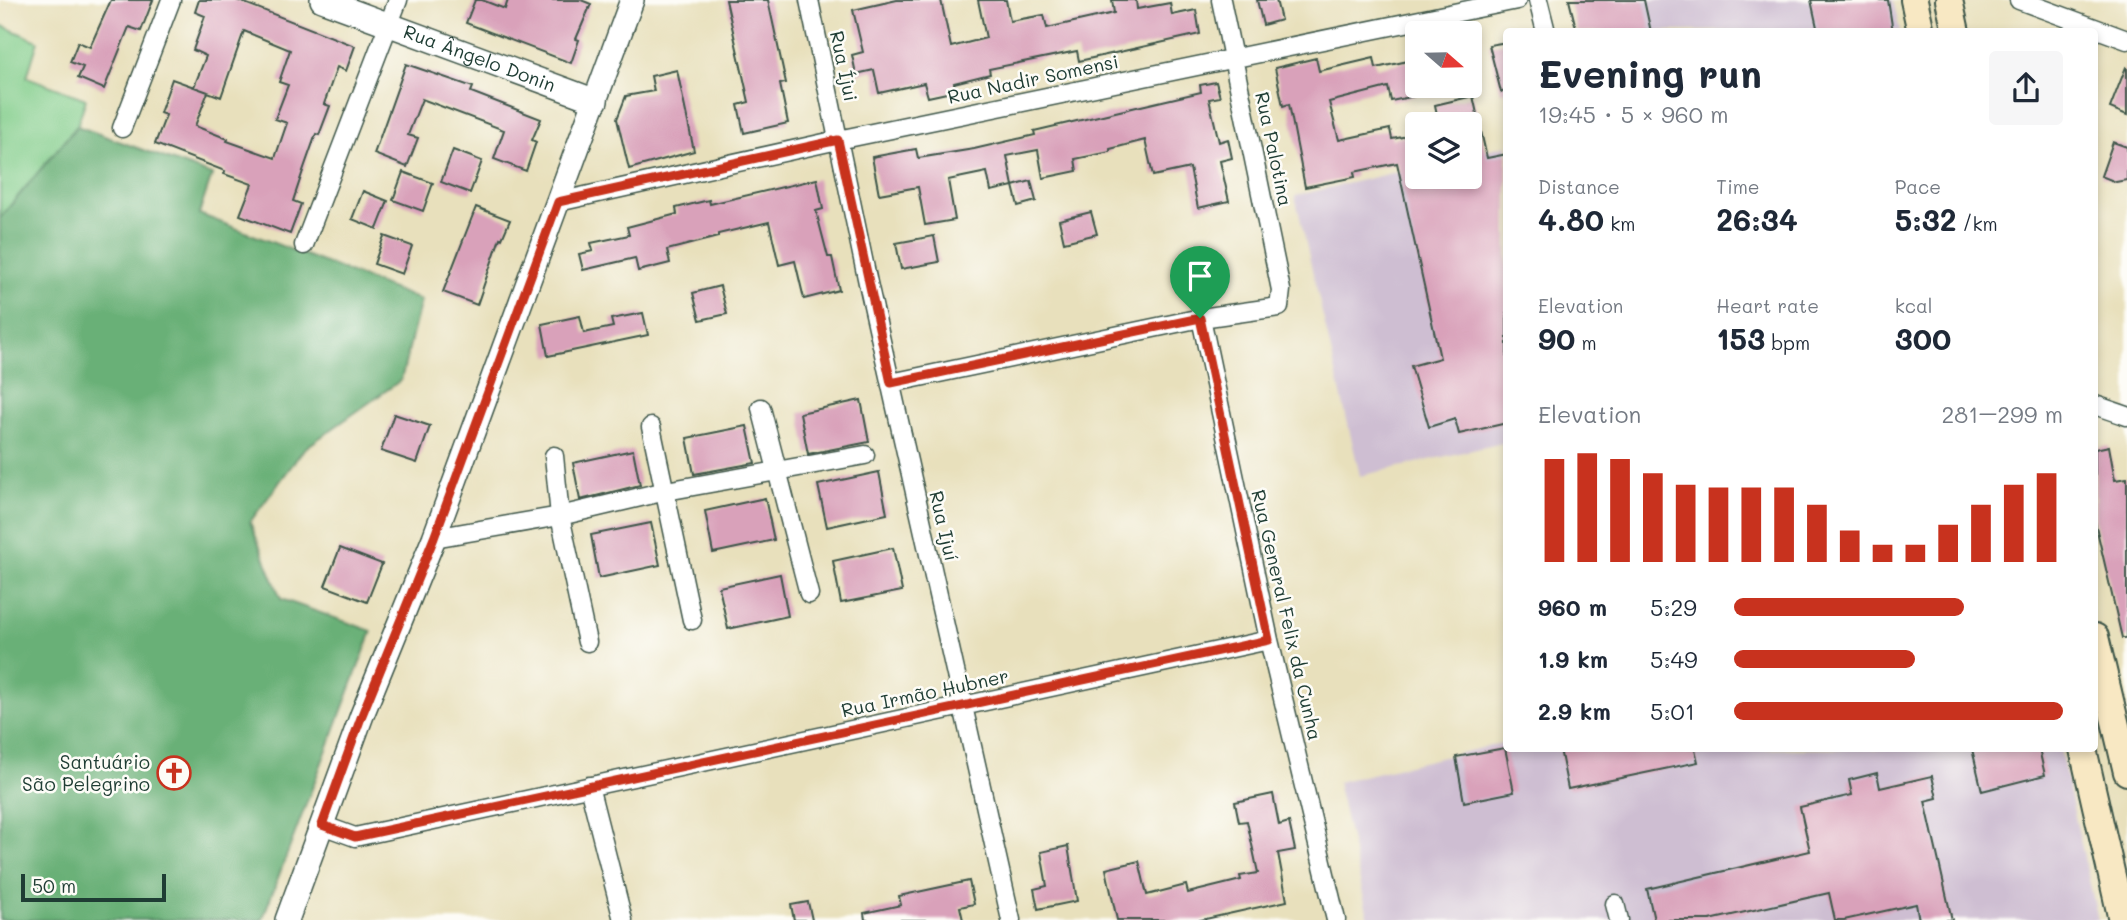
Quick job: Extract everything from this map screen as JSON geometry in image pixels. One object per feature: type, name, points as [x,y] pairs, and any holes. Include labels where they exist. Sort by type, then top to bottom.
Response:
[{"type":"main road","points":[[1914,0],[1920,28]]},
{"type":"main road","points":[[1949,0],[1955,28]]},
{"type":"main road","points":[[2098,651],[2127,772]]},
{"type":"main road","points":[[2083,752],[2122,920]]},
{"type":"street","points":[[122,128],[171,0]]},
{"type":"street","name":"Rua Ângelo Donin","points":[[322,0],[596,101]]},
{"type":"street","points":[[304,245],[398,0]]},
{"type":"street","points":[[287,920],[362,715],[434,538],[632,0]]},
{"type":"street","name":"Rua Íjui","points":[[809,0],[838,140]]},
{"type":"street","name":"Rua Palotina","points":[[1200,318],[1279,307],[1281,290],[1222,0]]},
{"type":"street","name":"Rua Nadir Somensi","points":[[558,202],[838,140],[1517,0]]},
{"type":"street","points":[[1538,0],[1545,28]]},
{"type":"street","points":[[2019,0],[2095,28]]},
{"type":"street","points":[[2098,29],[2127,40]]},
{"type":"street","name":"Rua Ijuí","points":[[838,140],[1011,920]]},
{"type":"street","points":[[891,383],[1200,318]]},
{"type":"street","name":"Rua General Felix da Cunha","points":[[1200,318],[1269,640],[1336,920]]},
{"type":"street","points":[[2098,406],[2127,416]]},
{"type":"street","points":[[761,408],[808,594]]},
{"type":"street","points":[[652,427],[692,620]]},
{"type":"street","points":[[434,538],[560,516],[666,491],[865,455]]},
{"type":"street","points":[[554,456],[560,516],[587,642]]},
{"type":"street","name":"Rua Irmão Hubner","points":[[322,825],[355,837],[1269,640]]},
{"type":"street","points":[[589,786],[623,920]]},
{"type":"shaded area","points":[[1893,0],[1899,28],[1576,28],[1570,1]]},
{"type":"shaded area","points":[[1503,146],[1503,443],[1360,476],[1295,196],[1405,170],[1405,189],[1482,189],[1482,151]]},
{"type":"shaded area","points":[[1503,743],[1503,752],[2061,752],[2098,920],[1369,920],[1337,782]]},
{"type":"green space","points":[[0,25],[38,41],[27,77],[86,99],[77,126],[0,218]]},
{"type":"green space","points":[[77,126],[212,175],[199,214],[421,300],[401,380],[304,449],[250,522],[281,599],[372,631],[262,920],[0,920],[0,218]]},
{"type":"building","points":[[111,0],[153,0],[141,31],[129,27],[104,89],[78,78],[83,67],[70,62],[78,42],[90,47]]},
{"type":"building","points":[[199,0],[237,0],[355,46],[346,71],[337,67],[324,104],[330,106],[319,135],[316,134],[293,201],[301,204],[290,234],[240,215],[252,184],[155,144],[166,115],[160,113],[172,79],[194,87],[206,56],[193,50],[205,16],[195,12]],"holes":[[[244,31],[290,50],[279,82],[288,85],[275,119],[287,123],[275,158],[195,126],[208,92],[221,97]]]},
{"type":"building","points":[[475,0],[505,9],[508,0],[581,0],[591,4],[576,39],[579,40],[571,63],[466,23]]},
{"type":"building","points":[[726,0],[768,0],[786,83],[780,84],[788,123],[744,133],[738,105],[749,102]]},
{"type":"building","points":[[897,0],[941,0],[951,47],[986,38],[978,0],[1006,0],[1010,21],[1044,15],[1047,28],[1114,13],[1112,0],[1136,0],[1137,9],[1170,3],[1172,15],[1196,10],[1200,34],[1079,61],[1077,51],[989,69],[990,74],[954,83],[956,91],[928,97],[924,83],[879,93],[874,70],[856,74],[852,55],[863,52],[853,10]]},
{"type":"building","points":[[1257,0],[1276,0],[1281,20],[1263,25]]},
{"type":"building","points":[[1569,0],[1644,0],[1650,28],[1576,28]]},
{"type":"building","points":[[1811,0],[1888,0],[1892,28],[1817,28]]},
{"type":"building","points":[[1503,43],[1503,92],[1501,92],[1489,45]]},
{"type":"building","points":[[1316,58],[1319,71],[1374,58],[1376,68],[1405,62],[1405,98],[1391,101],[1388,87],[1329,102],[1339,140],[1390,129],[1392,139],[1405,136],[1405,189],[1482,189],[1482,136],[1487,158],[1503,155],[1503,424],[1459,434],[1455,419],[1429,427],[1411,366],[1440,358],[1397,163],[1354,172],[1355,177],[1305,187],[1289,104],[1283,106],[1275,68]]},
{"type":"building","points":[[406,64],[473,87],[471,92],[541,119],[532,140],[536,142],[526,171],[494,159],[504,130],[422,99],[408,135],[418,138],[407,167],[374,154]]},
{"type":"building","points":[[2127,68],[2127,115],[2110,108]]},
{"type":"building","points":[[677,70],[694,151],[629,169],[617,119],[626,96],[654,91],[651,76]]},
{"type":"building","points":[[1216,82],[1220,97],[1209,99],[1219,142],[1228,139],[1232,158],[1220,161],[1229,201],[1198,208],[1190,168],[1153,176],[1145,140],[1110,149],[1110,152],[1075,159],[1077,171],[1043,178],[1038,150],[1007,156],[1013,186],[991,191],[987,172],[948,180],[955,220],[925,225],[918,187],[879,194],[872,157],[916,149],[918,158],[974,149],[1035,135],[1034,131],[1201,92],[1200,85]]},
{"type":"building","points":[[1473,98],[1477,112],[1436,112],[1435,105]]},
{"type":"building","points":[[2113,142],[2127,147],[2127,180],[2116,182],[2101,176]]},
{"type":"building","points":[[453,150],[482,161],[470,193],[441,182]]},
{"type":"building","points":[[403,172],[433,183],[423,211],[393,200]]},
{"type":"building","points":[[817,179],[823,209],[816,211],[828,257],[832,257],[839,290],[804,299],[795,261],[779,265],[769,222],[667,250],[670,263],[638,271],[635,258],[583,270],[579,254],[593,251],[591,243],[629,235],[627,227],[677,214],[676,208],[709,200],[710,204]]},
{"type":"building","points":[[1031,181],[1036,201],[1018,206],[1013,186]]},
{"type":"building","points":[[363,191],[388,201],[377,229],[352,219]]},
{"type":"building","points":[[476,207],[510,220],[502,239],[500,238],[477,305],[443,292]]},
{"type":"building","points":[[1091,212],[1097,234],[1064,242],[1059,220]]},
{"type":"building","points":[[384,236],[412,246],[402,274],[374,264]]},
{"type":"building","points":[[934,236],[939,262],[901,269],[896,243]]},
{"type":"building","points":[[720,286],[727,314],[700,320],[693,293]]},
{"type":"building","points":[[643,313],[648,335],[548,356],[542,324],[580,316],[584,333],[613,327],[611,319]]},
{"type":"building","points":[[861,400],[869,442],[808,454],[800,413]]},
{"type":"building","points":[[394,414],[430,426],[417,463],[381,451]]},
{"type":"building","points":[[747,426],[755,463],[694,474],[687,438]]},
{"type":"building","points":[[2109,446],[2115,480],[2127,478],[2127,638],[2122,638],[2098,535],[2098,448]]},
{"type":"building","points":[[633,450],[640,485],[580,500],[573,463]]},
{"type":"building","points":[[879,472],[887,514],[827,527],[818,485]]},
{"type":"building","points":[[765,498],[774,540],[713,553],[705,511]]},
{"type":"building","points":[[651,523],[660,565],[599,578],[591,535]]},
{"type":"building","points":[[340,548],[382,564],[367,602],[325,586]]},
{"type":"building","points":[[893,548],[902,591],[841,603],[833,561]]},
{"type":"building","points":[[780,574],[788,616],[728,629],[719,587]]},
{"type":"building","points":[[1503,748],[1514,792],[1464,802],[1456,757]]},
{"type":"building","points":[[1561,752],[1696,752],[1698,762],[1568,789]]},
{"type":"building","points":[[1973,752],[2040,752],[2045,775],[1982,791]]},
{"type":"building","points":[[1877,773],[1880,788],[1932,776],[1937,798],[1925,801],[1952,920],[1919,920],[1916,904],[1835,920],[1829,893],[1710,920],[1654,920],[1647,889],[1810,851],[1800,807],[1852,795],[1849,780]]},
{"type":"building","points":[[1273,794],[1279,825],[1289,822],[1295,850],[1278,853],[1287,901],[1201,920],[1117,920],[1106,869],[1139,861],[1147,895],[1186,885],[1188,893],[1258,873],[1247,821],[1239,822],[1235,802]]},
{"type":"building","points":[[1068,846],[1077,901],[1038,909],[1034,889],[1047,886],[1041,852]]},
{"type":"building","points":[[969,881],[974,904],[960,907],[963,920],[865,920],[864,913],[901,905],[899,896]]},
{"type":"building","points":[[808,902],[812,920],[794,920],[791,905]]},
{"type":"place","name":"Santuário São Pelegrino","points":[[174,773]]},
{"type":"route","points":[[838,140],[891,383],[1200,318],[1269,640],[355,837],[322,825],[362,715],[434,538],[558,202],[838,140]]}]
